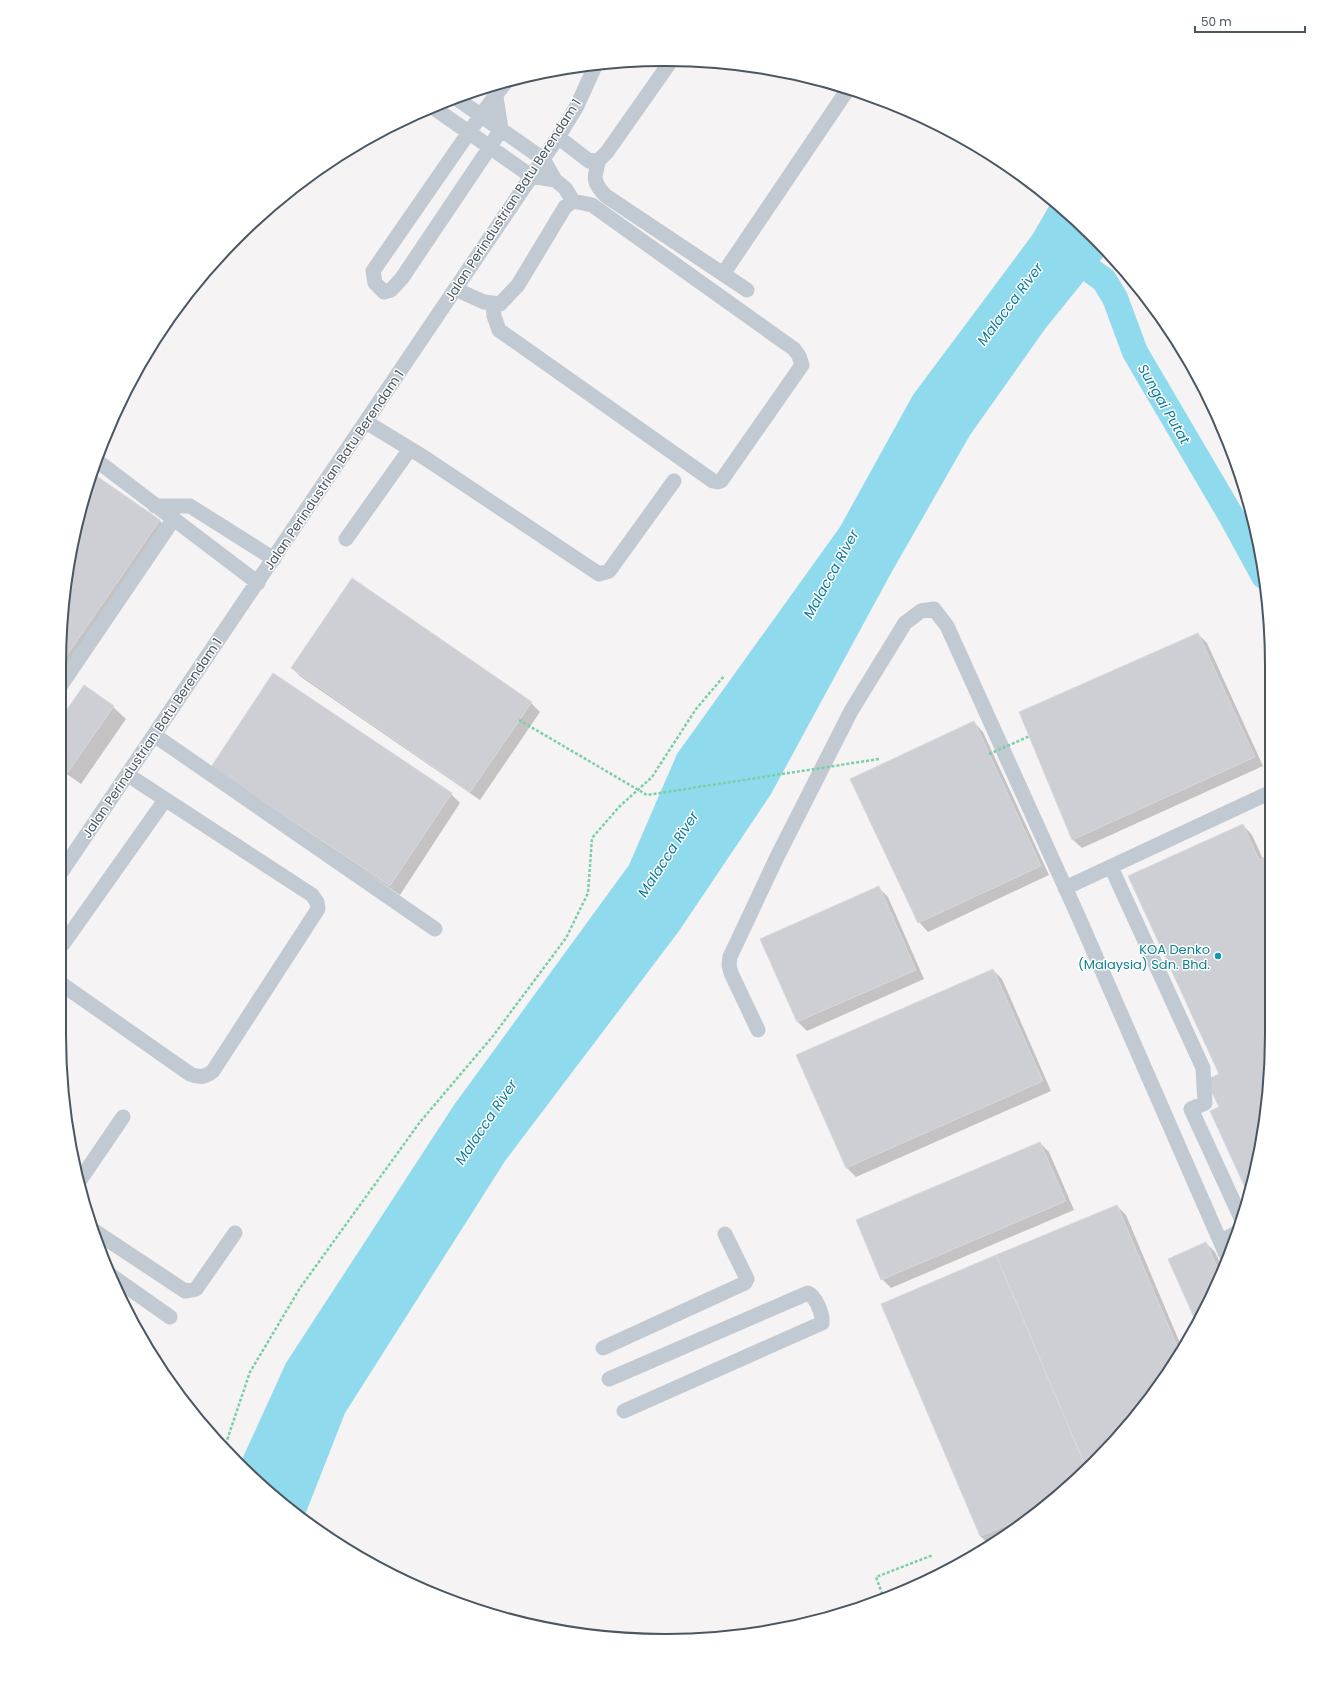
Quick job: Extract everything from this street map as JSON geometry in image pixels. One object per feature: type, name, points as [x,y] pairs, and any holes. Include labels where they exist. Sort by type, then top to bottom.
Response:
[{"type":"street","points":[[667,66],[607,152],[599,160],[594,178],[598,188],[606,196],[747,290]]},
{"type":"street","name":"Jalan Perindustrian Batu Berendam 1","points":[[66,864],[258,583],[558,137],[577,106],[593,70]]},
{"type":"street","points":[[496,97],[501,129],[402,278],[391,290],[384,292],[375,282],[373,271],[469,132],[501,89]]},
{"type":"street","points":[[723,274],[845,94]]},
{"type":"street","points":[[462,102],[543,159],[555,180],[565,188],[574,201],[592,205],[724,298],[794,350],[799,356],[802,365],[800,370],[721,481],[718,482],[713,481],[499,330],[494,316],[493,304]]},
{"type":"street","points":[[438,111],[531,176],[555,180]]},
{"type":"street","points":[[558,137],[589,161],[599,160]]},
{"type":"street","points":[[455,289],[484,302],[500,304],[518,285],[565,207],[574,201]]},
{"type":"street","points":[[366,422],[410,449],[599,574],[609,571],[674,481]]},
{"type":"street","points":[[346,539],[410,449]]},
{"type":"street","points":[[101,464],[258,583]]},
{"type":"street","points":[[155,506],[190,506],[274,559]]},
{"type":"street","points":[[66,678],[173,520]]},
{"type":"street","points":[[758,1030],[731,973],[729,965],[730,957],[770,870],[851,711],[904,623],[921,611],[934,609],[947,626],[1065,888],[1224,1250]]},
{"type":"street","points":[[154,735],[435,929]]},
{"type":"street","points":[[66,988],[190,1074],[198,1078],[206,1076],[213,1070],[318,909],[317,902],[312,895],[128,775]]},
{"type":"street","points":[[1065,888],[1265,795]]},
{"type":"street","points":[[66,940],[165,800]]},
{"type":"street","points":[[1111,867],[1203,1068],[1205,1103],[1191,1109],[1238,1213]]},
{"type":"street","points":[[83,1175],[122,1117]]},
{"type":"street","points":[[101,1235],[185,1291],[196,1289],[235,1233]]},
{"type":"street","points":[[603,1348],[745,1283],[746,1279],[725,1234]]},
{"type":"street","points":[[1221,1242],[1229,1237]]},
{"type":"street","points":[[120,1282],[170,1317]]},
{"type":"street","points":[[609,1379],[808,1293],[812,1295],[823,1318],[822,1323],[624,1412]]},
{"type":"path","points":[[226,1442],[250,1372],[300,1288],[420,1122],[493,1036],[566,938],[588,893],[592,838],[619,807],[652,776],[696,709],[724,676]]},
{"type":"path","points":[[520,720],[647,795],[879,759]]},
{"type":"path","points":[[989,754],[1030,736]]},
{"type":"path","points":[[882,1593],[876,1577],[933,1555]]},
{"type":"water","name":"Malacca River","points":[[1049,206],[1061,215],[1103,257],[1045,329],[970,435],[890,575],[771,794],[679,931],[505,1161],[345,1413],[306,1513],[270,1485],[242,1458],[286,1363],[454,1105],[629,865],[677,754],[840,527],[913,395],[1033,234]]},
{"type":"building","points":[[97,476],[160,520],[66,656],[67,626],[71,587],[86,510]]},
{"type":"building","points":[[352,578],[532,702],[470,792],[291,668]]},
{"type":"building","points":[[1198,633],[1255,757],[1072,840],[1019,712]]},
{"type":"building","points":[[273,673],[452,793],[390,886],[211,767]]},
{"type":"building","points":[[84,685],[114,706],[68,772],[66,771],[66,711]]},
{"type":"building","points":[[974,721],[1041,866],[918,923],[850,779]]},
{"type":"building","name":"KOA Denko (Malaysia) Sdn. Bhd.","points":[[1243,824],[1259,860],[1265,857],[1264,1074],[1260,1113],[1245,1188],[1210,1111],[1219,1107],[1206,1080],[1219,1074],[1128,876]]},
{"type":"building","points":[[879,886],[916,970],[797,1022],[760,939]]},
{"type":"building","points":[[993,969],[1043,1081],[846,1168],[796,1055]]},
{"type":"building","points":[[1040,1142],[1066,1201],[881,1280],[856,1220]]},
{"type":"building","points":[[1117,1205],[1177,1347],[1164,1368],[1141,1399],[1116,1430],[1084,1463],[996,1255]]},
{"type":"building","points":[[1206,1242],[1217,1268],[1194,1317],[1168,1259]]},
{"type":"building","points":[[996,1255],[1084,1463],[1061,1485],[1013,1522],[980,1536],[881,1304]]},
{"type":"waterway","name":"Sungai Putat","points":[[1062,250],[1104,280],[1115,298],[1135,352],[1233,519],[1255,559]]},
{"type":"place","name":"KOA Denko (Malaysia) Sdn. Bhd.","points":[[1218,956]]}]
